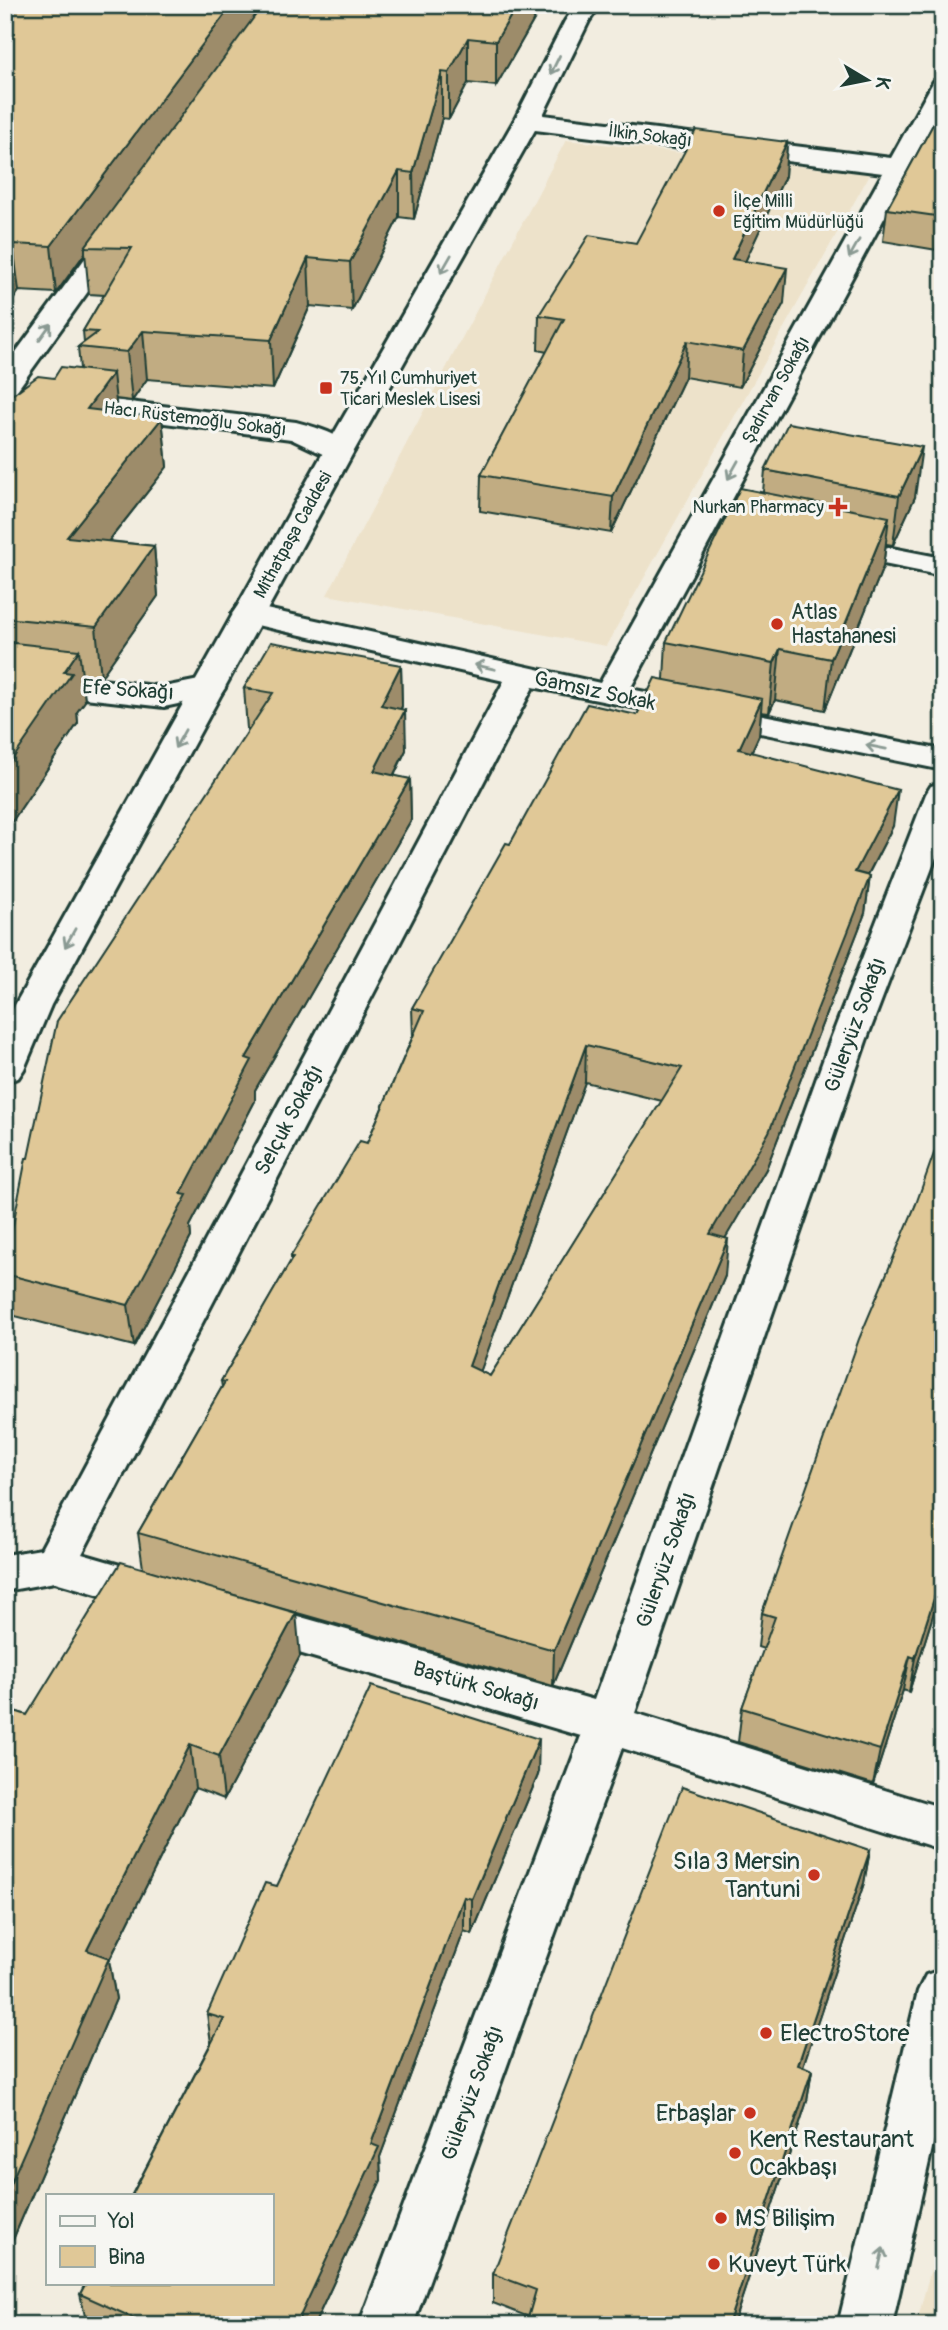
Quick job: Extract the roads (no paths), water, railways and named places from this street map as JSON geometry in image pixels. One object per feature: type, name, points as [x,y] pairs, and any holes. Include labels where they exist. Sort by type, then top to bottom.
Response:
[{"type":"street","name":"Mithatpaşa Caddesi","points":[[5,1069],[33,1005],[339,451],[527,121],[577,21],[588,5]]},
{"type":"street","name":"Şadırvan Sokağı","points":[[610,695],[718,523],[898,167],[943,86]]},
{"type":"street","name":"İlkin Sokağı","points":[[527,121],[898,167]]},
{"type":"street","points":[[5,387],[128,218]]},
{"type":"street","name":"Hacı Rüstemoğlu Sokağı","points":[[5,397],[296,431],[339,451]]},
{"type":"street","points":[[811,541],[943,566]]},
{"type":"street","name":"Gamsız Sokak","points":[[248,614],[610,695],[943,760]]},
{"type":"street","name":"Selçuk Sokağı","points":[[55,1564],[523,675]]},
{"type":"street","name":"Efe Sokağı","points":[[5,679],[164,697],[209,688]]},
{"type":"street","name":"Güleryüz Sokağı","points":[[386,2325],[608,1724],[848,1041],[943,794]]},
{"type":"street","name":"Baştürk Sokağı","points":[[5,1573],[55,1564],[608,1724],[943,1829]]},
{"type":"street","points":[[865,2325],[943,1991]]},
{"type":"place","name":"İlçe Milli Eğitim Müdürlüğü","points":[[719,211]]},
{"type":"place","name":"75. Yıl Cumhuriyet Ticari Meslek Lisesi","points":[[326,388]]},
{"type":"place","name":"Nurkan Pharmacy","points":[[838,507]]},
{"type":"place","name":"Atlas Hastahanesi","points":[[777,624]]},
{"type":"place","name":"Sıla 3 Mersin Tantuni","points":[[814,1875]]},
{"type":"place","name":"ElectroStore","points":[[766,2033]]},
{"type":"place","name":"Erbaşlar","points":[[750,2113]]},
{"type":"place","name":"Kent Restaurant Ocakbaşı","points":[[735,2153]]},
{"type":"place","name":"MS Bilişim","points":[[721,2218]]},
{"type":"place","name":"Kuveyt Türk","points":[[714,2264]]}]
